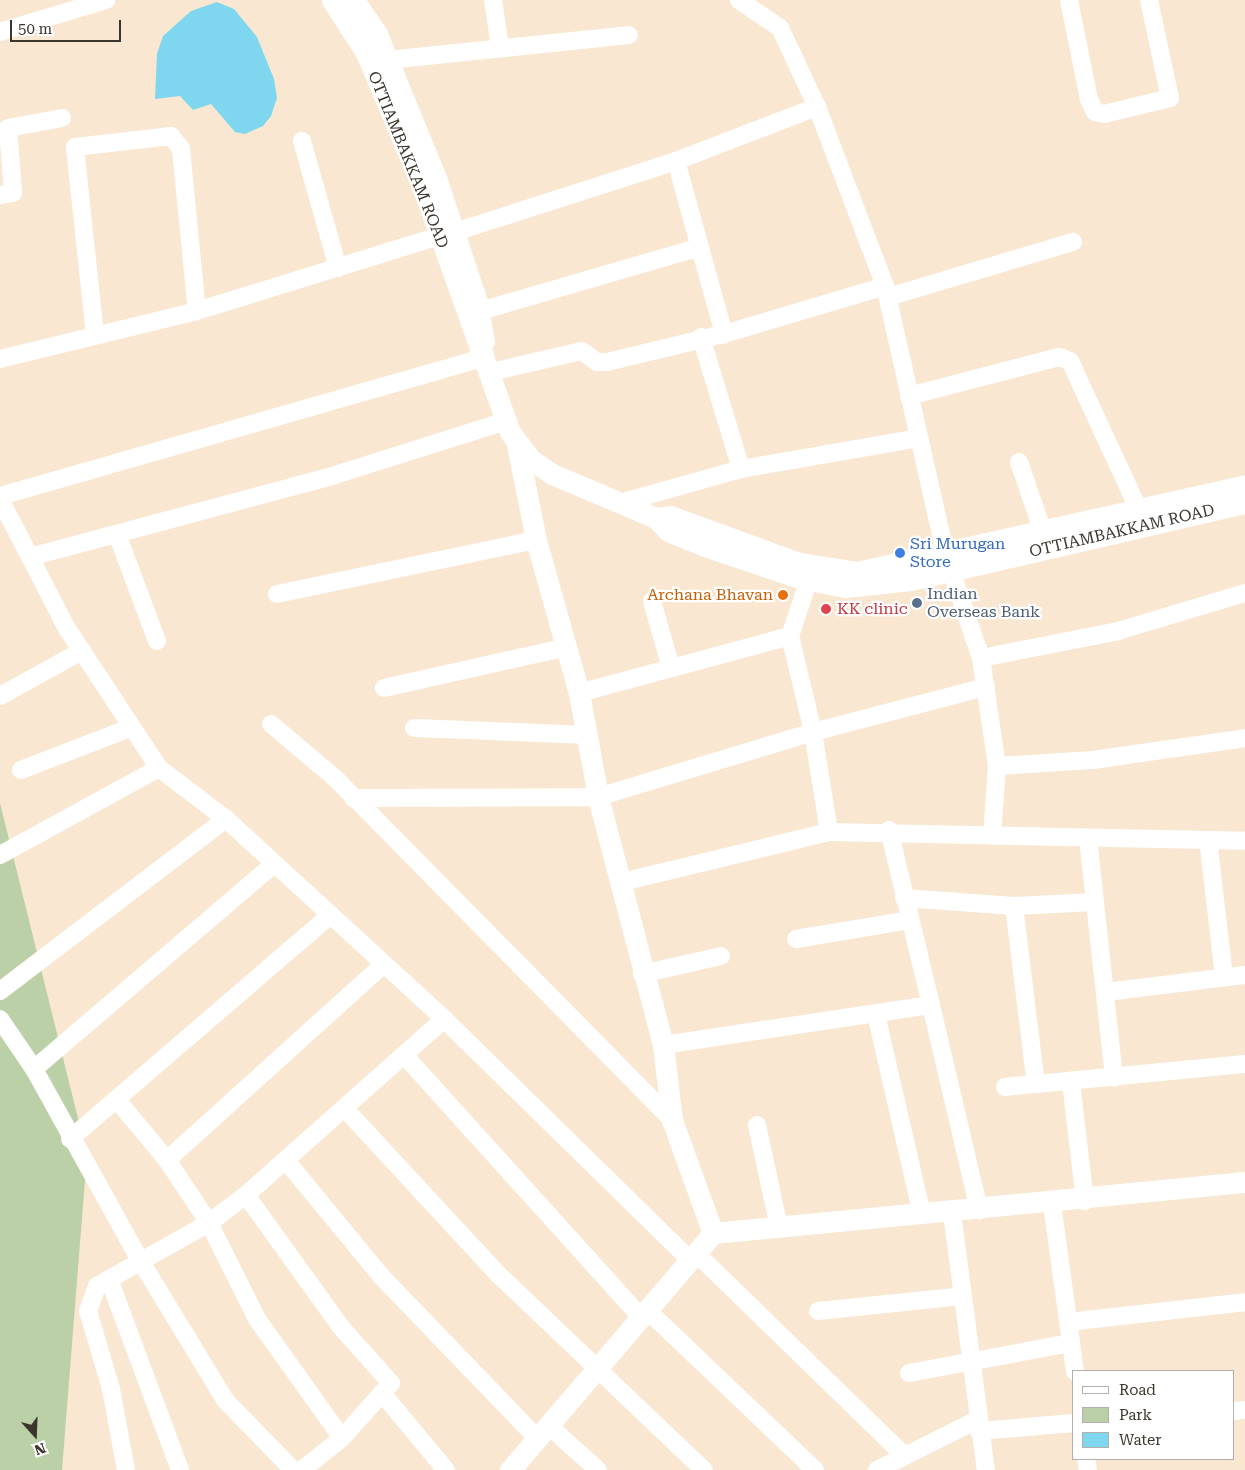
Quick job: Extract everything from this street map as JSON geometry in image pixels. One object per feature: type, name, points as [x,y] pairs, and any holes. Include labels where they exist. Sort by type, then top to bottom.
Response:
[{"type":"street","points":[[0,32],[106,0]]},
{"type":"street","name":"OTTIAMBAKKAM ROAD","points":[[332,0],[366,53],[448,234],[480,311],[487,361]]},
{"type":"street","name":"OTTIAMBAKKAM ROAD","points":[[354,0],[388,60],[448,234],[462,307],[487,361],[506,421],[517,445],[552,474],[656,518],[670,516],[811,573],[857,572],[949,562],[1245,503]]},
{"type":"street","points":[[494,0],[500,47]]},
{"type":"street","points":[[738,0],[780,28],[817,107],[887,292],[918,438],[949,562],[981,658],[997,766],[992,836]]},
{"type":"street","points":[[1070,0],[1089,98],[1095,112],[1104,114],[1170,98],[1149,0]]},
{"type":"street","points":[[388,60],[629,35]]},
{"type":"street","points":[[0,359],[197,311],[338,268],[676,161],[817,107]]},
{"type":"street","points":[[0,195],[12,193],[8,128],[62,118]]},
{"type":"street","points":[[96,335],[75,146],[171,136],[180,149],[197,311]]},
{"type":"street","points":[[302,141],[338,268]]},
{"type":"street","points":[[676,161],[724,334]]},
{"type":"street","points":[[905,1456],[444,1019],[329,916],[226,819],[159,768],[130,728],[82,652],[30,557],[0,497],[487,361],[582,350],[597,362],[607,362],[701,337],[724,334],[1073,242]]},
{"type":"street","points":[[480,311],[700,247]]},
{"type":"street","points":[[701,337],[741,470]]},
{"type":"street","points":[[909,396],[1059,357],[1070,361],[1138,508]]},
{"type":"street","points":[[30,557],[335,475],[506,421]]},
{"type":"street","points":[[620,503],[741,470],[918,438]]},
{"type":"street","points":[[517,445],[536,540],[579,693],[598,796],[622,882],[642,974],[663,1046],[672,1120],[713,1233]]},
{"type":"street","points":[[1019,462],[1042,528]]},
{"type":"street","name":"OTTIAMBAKKAM ROAD","points":[[949,562],[1042,528],[1245,485]]},
{"type":"street","points":[[117,534],[157,641]]},
{"type":"street","points":[[277,594],[536,540]]},
{"type":"street","points":[[811,573],[790,636],[813,732],[829,832]]},
{"type":"street","points":[[981,658],[1118,631],[1245,593]]},
{"type":"street","points":[[652,601],[671,668]]},
{"type":"street","points":[[579,693],[790,636]]},
{"type":"street","points":[[384,688],[567,648]]},
{"type":"street","points":[[0,696],[82,652]]},
{"type":"street","points":[[353,798],[598,796],[813,732],[986,687]]},
{"type":"street","points":[[271,724],[353,798],[672,1120]]},
{"type":"street","points":[[21,770],[130,728]]},
{"type":"street","points":[[414,728],[587,735]]},
{"type":"street","points":[[997,766],[1093,760],[1245,738]]},
{"type":"street","points":[[0,854],[159,768]]},
{"type":"street","points":[[0,991],[226,819]]},
{"type":"street","points":[[622,882],[829,832],[889,830],[992,836],[1245,841]]},
{"type":"street","points":[[889,830],[909,920],[932,1005],[979,1210]]},
{"type":"street","points":[[1088,838],[1093,902],[1106,992],[1114,1078]]},
{"type":"street","points":[[1208,840],[1224,977]]},
{"type":"street","points":[[34,1069],[274,864]]},
{"type":"street","points":[[904,898],[1014,906],[1093,902]]},
{"type":"street","points":[[1014,906],[1036,1084]]},
{"type":"street","points":[[70,1139],[118,1100],[329,916]]},
{"type":"street","points":[[796,939],[909,920]]},
{"type":"street","points":[[642,974],[721,956]]},
{"type":"street","points":[[168,1160],[383,965]]},
{"type":"street","points":[[1106,992],[1245,975]]},
{"type":"street","points":[[663,1046],[932,1005]]},
{"type":"street","points":[[876,1014],[922,1216]]},
{"type":"street","points":[[126,1470],[111,1389],[88,1311],[97,1286],[209,1222],[246,1196],[288,1163],[444,1019]]},
{"type":"street","points":[[0,1020],[34,1069],[70,1139],[140,1260],[225,1400],[292,1470]]},
{"type":"street","points":[[405,1056],[644,1314],[815,1470]]},
{"type":"street","points":[[1005,1087],[1245,1064]]},
{"type":"street","points":[[1071,1082],[1085,1200]]},
{"type":"street","points":[[118,1100],[168,1160],[209,1222],[257,1320],[342,1438]]},
{"type":"street","points":[[346,1110],[499,1275],[704,1470]]},
{"type":"street","points":[[757,1125],[779,1228]]},
{"type":"street","points":[[288,1163],[381,1276],[543,1431],[598,1470]]},
{"type":"street","points":[[510,1470],[713,1233],[1052,1204],[1245,1182]]},
{"type":"street","points":[[246,1196],[340,1326],[391,1383],[342,1438],[302,1470]]},
{"type":"street","points":[[1052,1204],[1075,1370]]},
{"type":"street","points":[[952,1213],[978,1426],[986,1470]]},
{"type":"street","points":[[109,1279],[180,1470]]},
{"type":"street","points":[[818,1311],[962,1296]]},
{"type":"street","points":[[1068,1322],[1245,1302]]},
{"type":"street","points":[[909,1373],[971,1364],[1071,1343]]},
{"type":"street","points":[[382,1393],[446,1470]]},
{"type":"street","points":[[877,1470],[905,1456],[978,1426],[1072,1424]]},
{"type":"green space","points":[[0,803],[87,1155],[62,1470],[0,1470]]},
{"type":"water","points":[[217,2],[234,9],[257,37],[274,79],[277,98],[271,116],[263,126],[245,134],[235,132],[211,104],[193,110],[180,96],[155,99],[157,54],[163,36],[191,11]]},
{"type":"place","name":"Sri Murugan Store","points":[[900,553]]},
{"type":"place","name":"Archana Bhavan","points":[[783,595]]},
{"type":"place","name":"Indian Overseas Bank","points":[[917,603]]},
{"type":"place","name":"KK clinic","points":[[826,609]]}]
